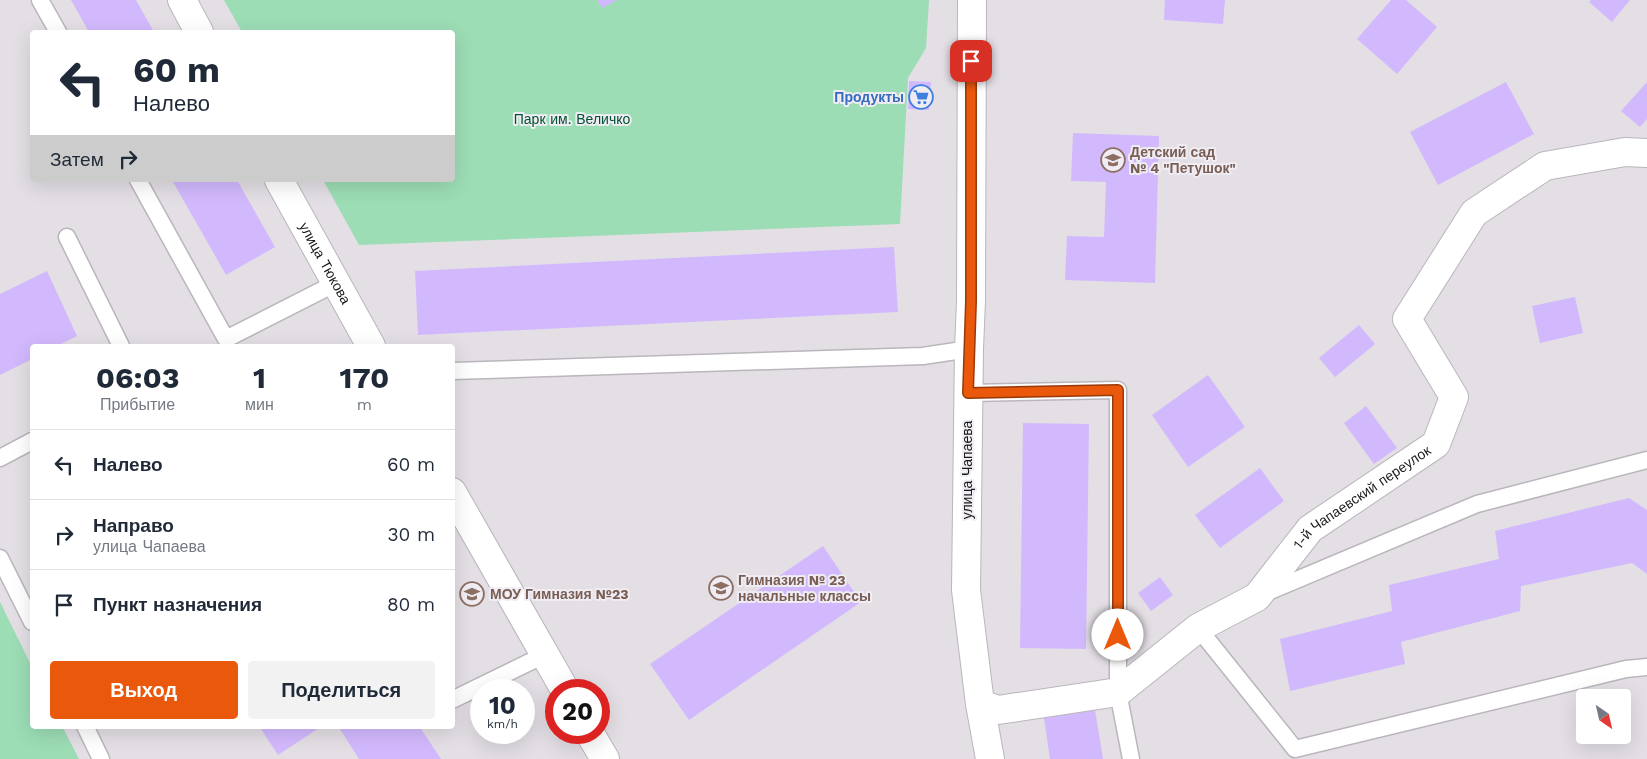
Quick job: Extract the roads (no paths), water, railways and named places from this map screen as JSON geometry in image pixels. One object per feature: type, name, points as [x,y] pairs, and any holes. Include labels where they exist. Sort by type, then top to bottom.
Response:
[{"type":"street","points":[[182,0],[198,30]]},
{"type":"street","name":"улица Чапаева","points":[[972,0],[971,301],[966,590],[987,758]]},
{"type":"street","name":"1-й Чапаевский переулок","points":[[1118,692],[1198,628],[1257,597],[1310,529],[1436,444],[1454,397],[1407,319],[1474,213],[1545,166],[1625,152],[1647,153]]},
{"type":"street","name":"улица Тюкова","points":[[280,182],[370,344]]},
{"type":"street","points":[[455,497],[558,679]]},
{"type":"street","points":[[980,704],[998,710],[1118,692]]},
{"type":"street","points":[[596,744],[605,759]]},
{"type":"lane","points":[[40,0],[57,30]]},
{"type":"lane","points":[[139,182],[219,343],[336,283]]},
{"type":"lane","points":[[67,237],[120,344]]},
{"type":"lane","points":[[455,371],[923,356],[969,349]]},
{"type":"lane","points":[[968,393],[1118,390],[1118,692],[1131,759]]},
{"type":"lane","points":[[0,458],[30,441]]},
{"type":"lane","points":[[1257,597],[1477,504],[1647,460]]},
{"type":"lane","points":[[0,558],[30,618]]},
{"type":"lane","points":[[1198,628],[1294,749],[1626,669],[1647,667]]},
{"type":"lane","points":[[455,699],[544,655]]},
{"type":"lane","points":[[86,729],[101,759]]},
{"type":"place","name":"Продукты","points":[[921,97]]},
{"type":"place","name":"Детский сад № 4 \"Петушок\"","points":[[1113,160]]},
{"type":"place","name":"Гимназия № 23 начальные классы","points":[[721,588]]},
{"type":"place","name":"МОУ Гимназия №23","points":[[472,594]]},
{"type":"park label","name":"Парк им. Величко","points":[[572,119]]}]
